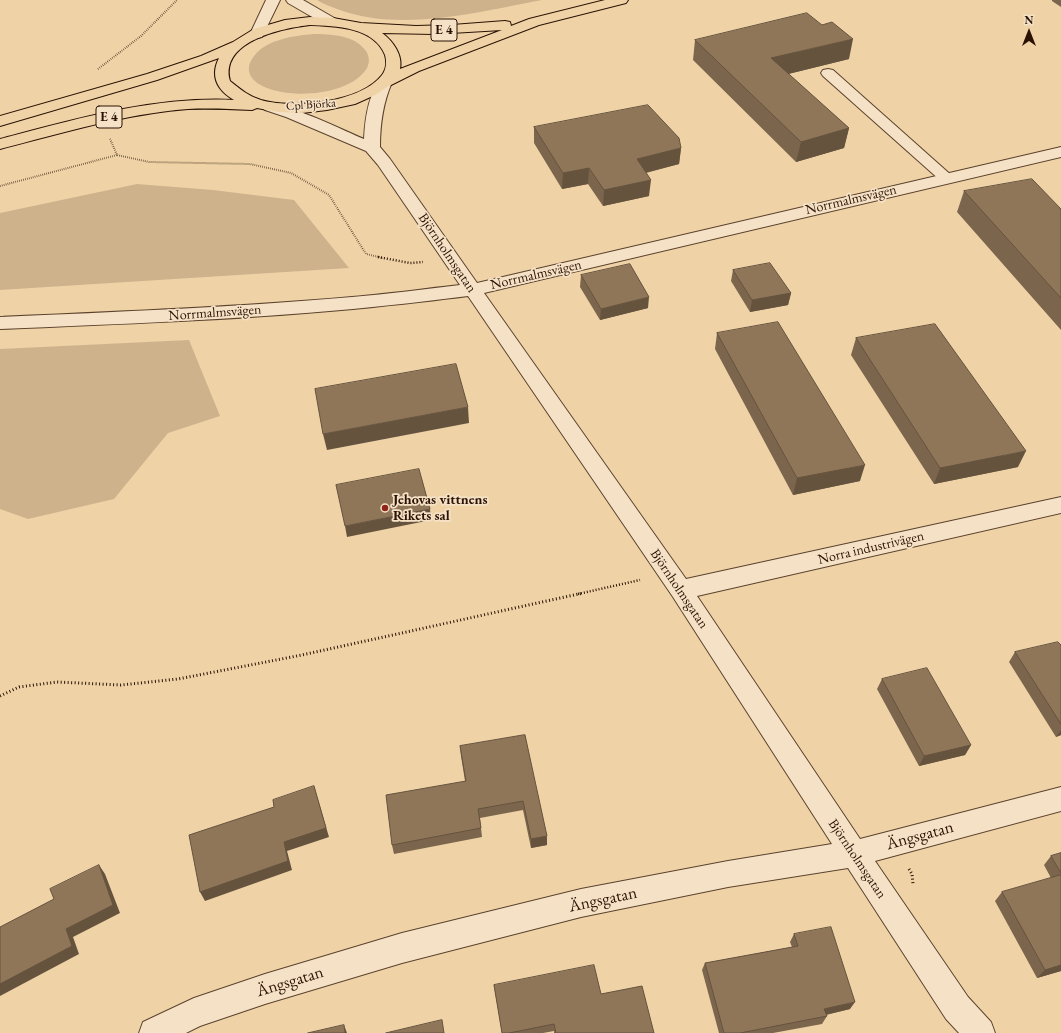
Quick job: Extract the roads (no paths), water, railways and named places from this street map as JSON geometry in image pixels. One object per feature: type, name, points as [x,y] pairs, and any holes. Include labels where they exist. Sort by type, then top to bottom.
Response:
[{"type":"highway","name":"E 4","points":[[385,82],[414,68],[534,22],[621,0]]},
{"type":"highway","name":"Cpl Björka","points":[[310,21],[331,22],[354,26],[370,32],[383,40],[391,50],[394,60],[392,71],[385,82],[357,99],[334,105],[291,109],[270,107],[250,101],[233,92],[223,82],[222,69],[226,56],[236,45],[257,34],[292,23],[310,21]]},
{"type":"highway","name":"E 4","points":[[354,26],[409,30],[459,29],[534,22]]},
{"type":"highway","name":"E 4","points":[[0,121],[206,59],[236,45]]},
{"type":"highway","name":"E 4","points":[[0,144],[143,109],[220,103],[270,107]]},
{"type":"street","points":[[257,34],[273,0]]},
{"type":"street","points":[[293,0],[331,22]]},
{"type":"street","points":[[372,148],[372,121],[374,110],[378,95],[385,82]]},
{"type":"street","name":"Björnholmsgatan","points":[[270,107],[291,114],[372,148],[384,162],[675,582],[957,1008],[980,1033]]},
{"type":"street","name":"Norrmalmsvägen","points":[[0,323],[166,316],[280,309],[353,303],[472,290],[1061,152]]},
{"type":"street","name":"Norra industrivägen","points":[[675,582],[1061,505]]},
{"type":"street","name":"Ängsgatan","points":[[154,1033],[194,1013],[265,989],[410,946],[589,902],[728,874],[854,854],[1061,799]]},
{"type":"lane","points":[[828,73],[946,178]]},
{"type":"place","name":"Jehovas vittnens Rikets sal","points":[[385,508]]}]
